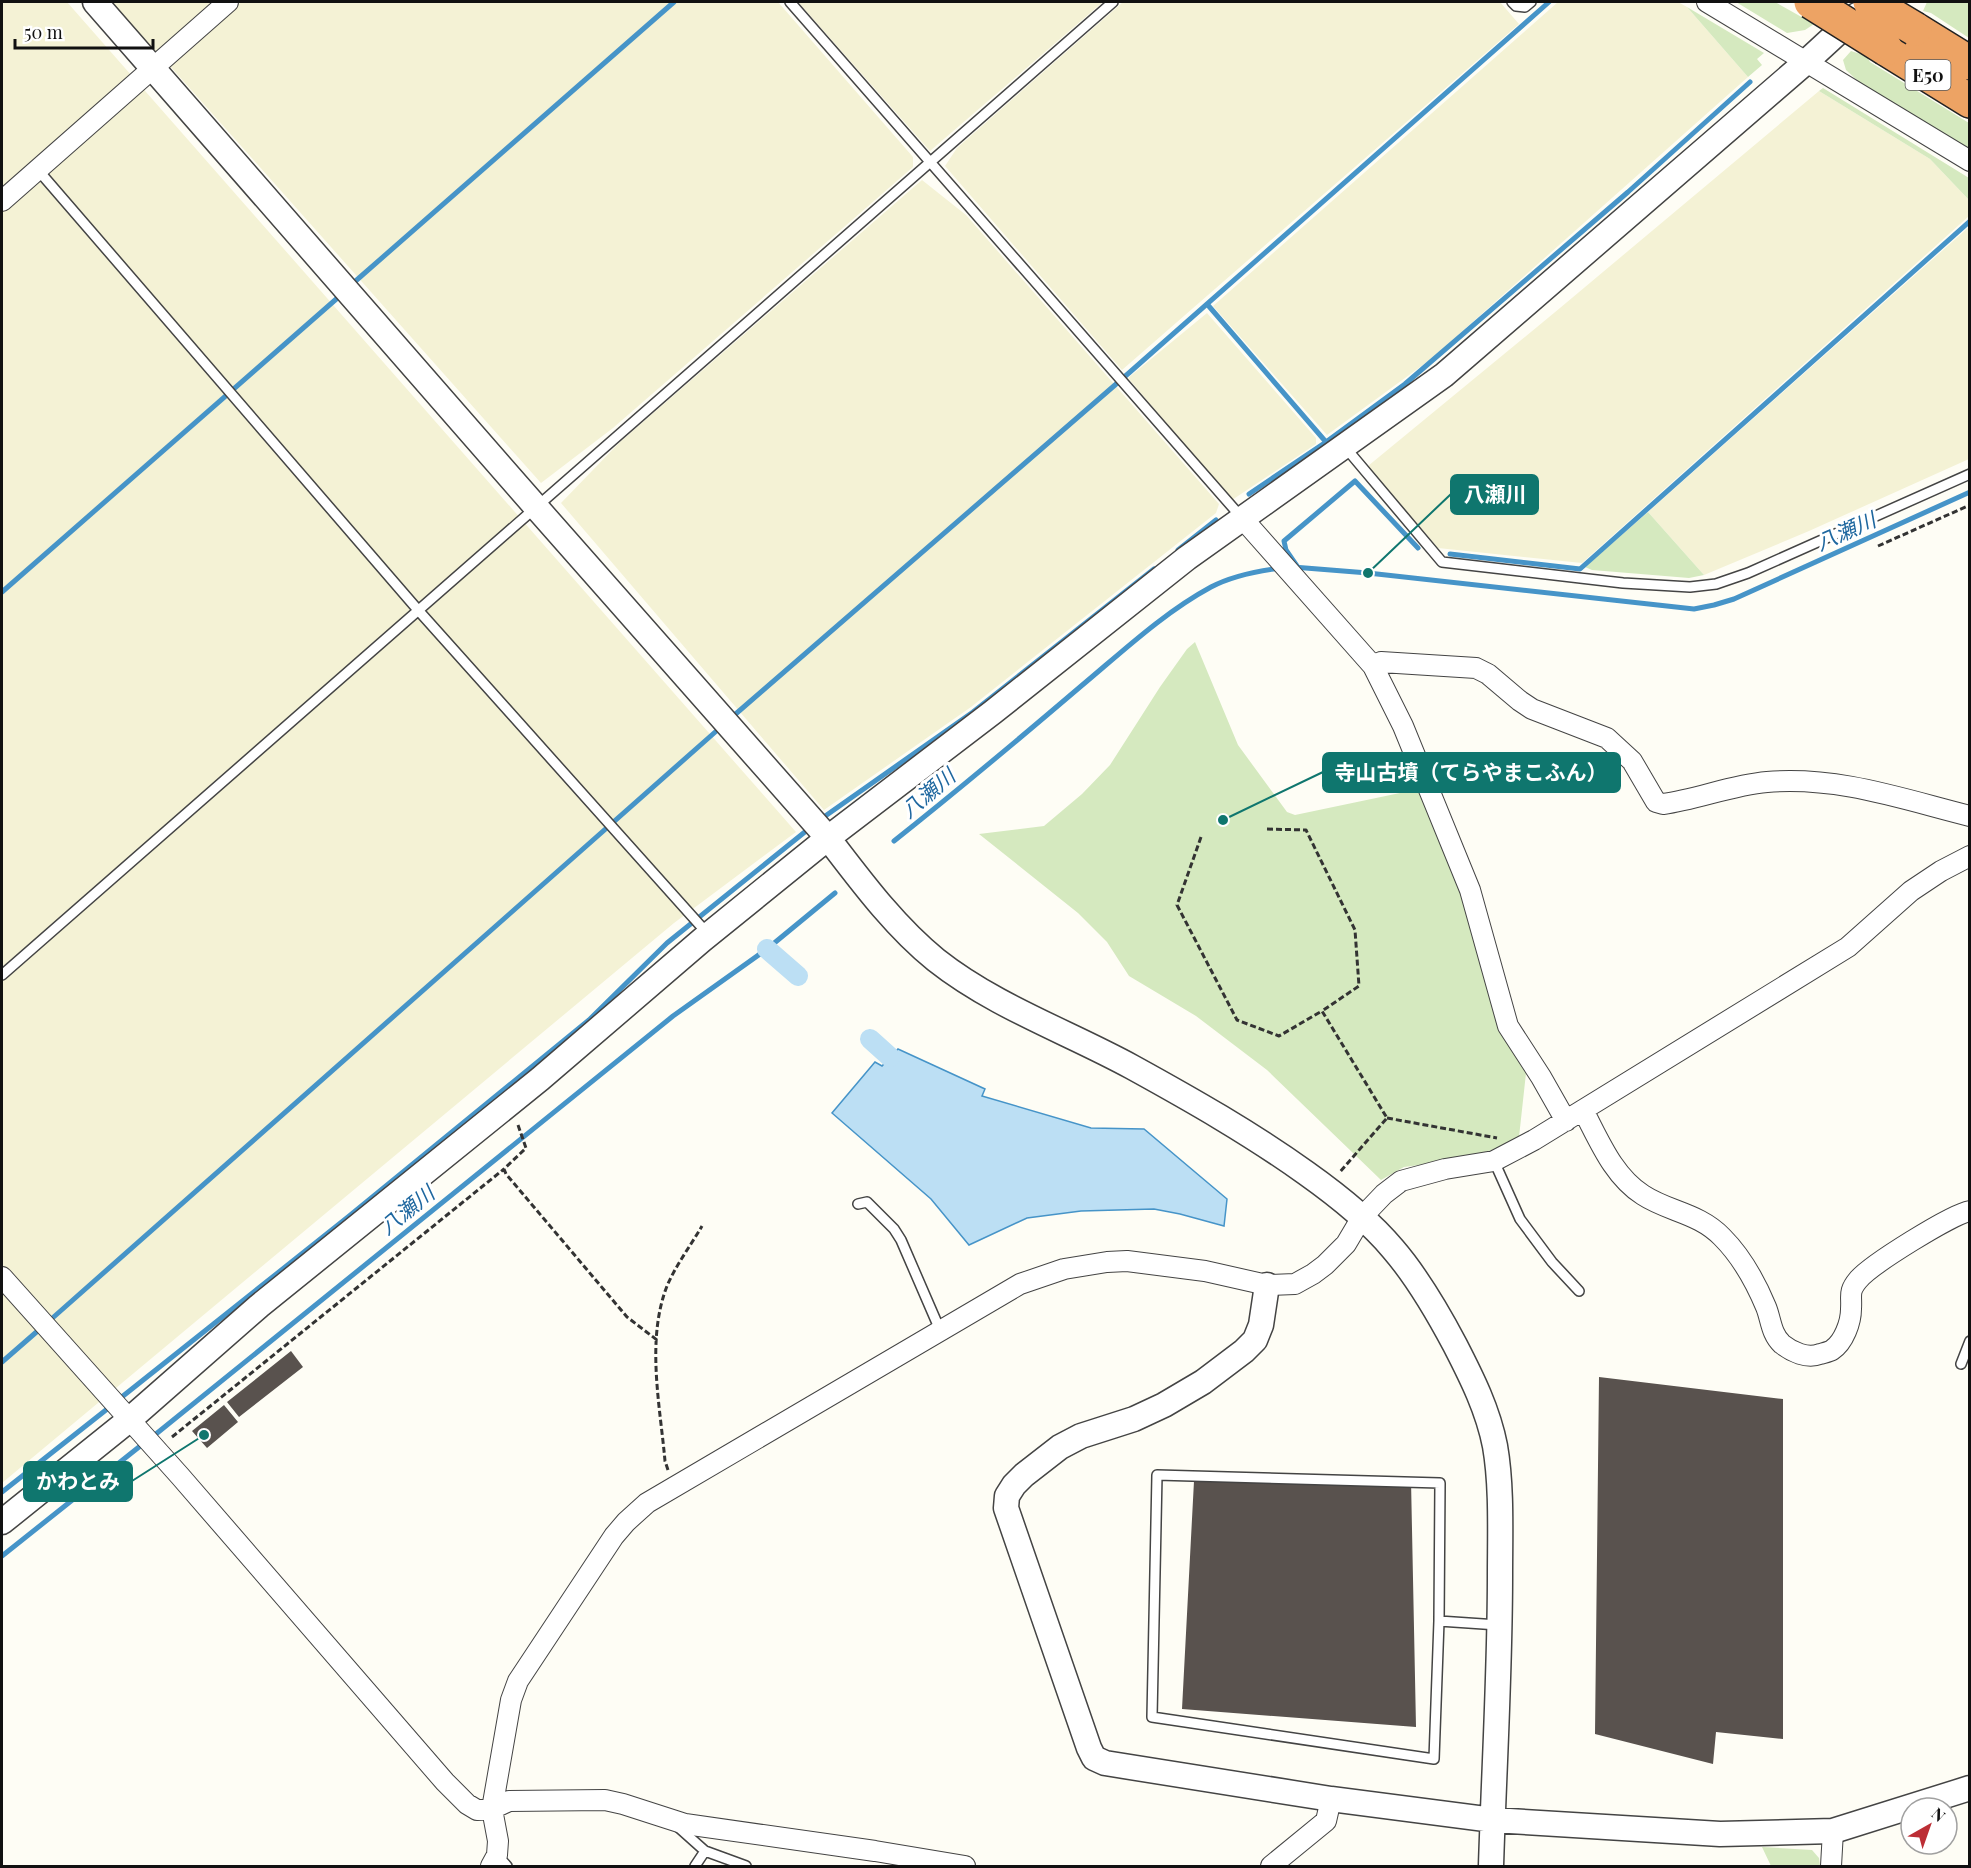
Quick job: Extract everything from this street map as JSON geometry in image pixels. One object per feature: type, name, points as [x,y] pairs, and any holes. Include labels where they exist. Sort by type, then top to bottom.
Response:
[{"type":"highway","name":"E50","points":[[1811,2],[1970,101]]},
{"type":"highway","name":"E50","points":[[1871,2],[1970,63]]},
{"type":"street","points":[[95,2],[828,838],[888,913],[911,937],[936,960],[992,995],[1121,1061],[1213,1112],[1273,1149],[1362,1216],[1392,1247],[1418,1280],[1479,1391],[1495,1446],[1500,1512],[1500,1626],[1491,1866]]},
{"type":"street","points":[[2,201],[228,2]]},
{"type":"street","points":[[1707,2],[1970,161]]},
{"type":"street","points":[[2,1521],[133,1425],[259,1306],[540,1079],[708,935],[828,838],[993,712],[1187,558],[1444,375],[1806,62],[1871,2]]},
{"type":"street","points":[[1242,518],[1373,666],[1403,726],[1470,890],[1508,1026],[1541,1077],[1575,1116],[1621,1176],[1633,1187],[1644,1196],[1705,1223],[1723,1238],[1750,1275],[1766,1307],[1773,1331],[1780,1342],[1804,1355],[1815,1356],[1832,1350],[1846,1329],[1851,1311],[1850,1291],[1859,1278],[1877,1263],[1912,1241],[1970,1211]]},
{"type":"street","points":[[1373,666],[1381,662],[1476,668],[1488,674],[1532,709],[1607,738],[1632,761],[1656,802],[1663,804],[1764,782],[1791,781],[1866,788],[1970,816]]},
{"type":"street","points":[[498,1862],[498,1841],[492,1809],[511,1700],[518,1681],[614,1536],[647,1503],[940,1330],[1031,1280],[1064,1269],[1107,1262],[1148,1263],[1205,1271],[1267,1285],[1294,1284],[1313,1274],[1346,1244],[1362,1216],[1401,1181],[1445,1169],[1494,1161],[1512,1152],[1575,1116],[1848,947],[1911,891],[1941,871],[1970,856]]},
{"type":"street","points":[[2,1276],[445,1782],[467,1804],[477,1810],[492,1809],[509,1801],[605,1800],[672,1821],[965,1866]]},
{"type":"street","points":[[1267,1285],[1262,1325],[1255,1340],[1244,1351],[1203,1382],[1164,1405],[1134,1419],[1081,1436],[1060,1447],[1024,1475],[1007,1496],[1006,1508],[1094,1758],[1105,1763],[1331,1799],[1492,1820],[1720,1834],[1833,1831],[1970,1788]]},
{"type":"street","points":[[1271,1866],[1326,1821],[1331,1799]]},
{"type":"street","points":[[1831,1866],[1833,1831]]},
{"type":"lane","points":[[790,2],[1242,518]]},
{"type":"lane","points":[[2,975],[1113,2]]},
{"type":"lane","points":[[1512,2],[1516,6],[1525,7],[1531,2]]},
{"type":"lane","points":[[38,171],[418,610],[708,935]]},
{"type":"lane","points":[[1345,447],[1442,562],[1623,583],[1690,587],[1716,584],[1748,573],[1970,474]]},
{"type":"lane","points":[[1494,1161],[1520,1219],[1552,1262],[1579,1291]]},
{"type":"lane","points":[[858,1204],[867,1202],[894,1229],[901,1240],[940,1330]]},
{"type":"lane","points":[[1961,1364],[1970,1341]]},
{"type":"lane","points":[[1157,1475],[1440,1483],[1439,1621],[1434,1760],[1152,1717],[1157,1475]]},
{"type":"lane","points":[[1439,1621],[1500,1626]]},
{"type":"lane","points":[[672,1821],[705,1851],[746,1866]]},
{"type":"lane","points":[[695,1866],[705,1851]]},
{"type":"path","points":[[1878,546],[1970,505]]},
{"type":"path","points":[[1201,837],[1177,905],[1237,1020],[1280,1036],[1359,986],[1356,930],[1306,830],[1267,829]]},
{"type":"path","points":[[1322,1011],[1387,1118],[1506,1139],[1512,1152]]},
{"type":"path","points":[[1338,1174],[1387,1118]]},
{"type":"path","points":[[156,1450],[504,1169],[526,1148],[515,1119]]},
{"type":"path","points":[[504,1169],[627,1317],[657,1340]]},
{"type":"path","points":[[673,1486],[665,1461],[657,1340],[661,1305],[668,1284],[702,1226]]},
{"type":"shaded area","points":[[2,2],[67,2],[796,832],[674,923],[2,1483]]},
{"type":"shaded area","points":[[112,2],[216,2],[157,54]]},
{"type":"shaded area","points":[[241,2],[778,2],[913,157],[913,167],[613,428],[541,483],[169,65]]},
{"type":"shaded area","points":[[798,2],[1103,2],[930,151]]},
{"type":"shaded area","points":[[1123,2],[1500,2],[1519,24],[1122,370],[945,166],[957,148]]},
{"type":"shaded area","points":[[1558,2],[1678,2],[1687,7],[1748,77],[1431,359],[1327,435],[1213,306]]},
{"type":"shaded area","points":[[1819,91],[1930,159],[1969,200],[1969,216],[1582,563],[1438,548],[1368,466]]},
{"type":"shaded area","points":[[922,180],[966,215],[1219,504],[1216,513],[971,707],[824,810],[561,503],[620,442]]},
{"type":"shaded area","points":[[1969,227],[1969,459],[1704,575],[1648,512]]},
{"type":"shaded area","points":[[1207,313],[1316,438],[1316,444],[1232,500],[1128,378]]},
{"type":"green space","points":[[1736,2],[1775,2],[1814,24],[1805,30],[1787,33]]},
{"type":"green space","points":[[1927,2],[1969,2],[1969,38],[1931,13],[1923,11]]},
{"type":"green space","points":[[1687,7],[1764,53],[1757,59],[1762,65],[1748,77]]},
{"type":"green space","points":[[1851,51],[1867,56],[1870,62],[1969,123],[1969,151],[1861,84],[1846,70],[1843,60]]},
{"type":"green space","points":[[1823,88],[1969,178],[1969,200],[1930,159],[1819,91]]},
{"type":"green space","points":[[1648,512],[1704,575],[1689,578],[1592,570],[1585,567]]},
{"type":"green space","points":[[1195,642],[1238,745],[1287,812],[1295,815],[1419,789],[1463,890],[1503,1033],[1526,1073],[1519,1137],[1501,1147],[1465,1159],[1404,1167],[1381,1180],[1267,1070],[1196,1016],[1129,976],[1107,942],[1078,913],[979,834],[1044,826],[1082,794],[1110,765],[1160,687],[1187,649]]},
{"type":"green space","points":[[1762,1847],[1812,1850],[1819,1858],[1820,1866],[1771,1866]]},
{"type":"water","points":[[898,1049],[985,1089],[982,1096],[1091,1128],[1144,1129],[1227,1199],[1224,1226],[1154,1209],[1081,1211],[1027,1218],[969,1245],[931,1199],[832,1113],[875,1062],[882,1066]]},
{"type":"building","points":[[291,1351],[303,1367],[239,1417],[227,1402]]},
{"type":"building","points":[[1599,1377],[1783,1399],[1783,1739],[1716,1732],[1713,1764],[1595,1734]]},
{"type":"building","points":[[224,1405],[238,1422],[207,1448],[192,1431]]},
{"type":"building","points":[[1411,1480],[1416,1727],[1182,1709],[1194,1481]]},
{"type":"waterway","points":[[351,285],[674,2]]},
{"type":"waterway","points":[[731,718],[1130,372],[1549,2]]},
{"type":"waterway","points":[[1249,494],[1326,442],[1405,384],[1628,192],[1750,82]]},
{"type":"waterway","points":[[1450,554],[1580,569],[1970,221]]},
{"type":"waterway","points":[[2,592],[342,294]]},
{"type":"waterway","points":[[1207,304],[1326,442]]},
{"type":"waterway","points":[[1297,566],[1286,550],[1284,541],[1355,481],[1418,548]]},
{"type":"waterway","name":"八瀬川","points":[[1293,567],[1368,573],[1694,609],[1734,599],[1970,492]]},
{"type":"waterway","points":[[1178,550],[1216,520]]},
{"type":"waterway","name":"八瀬川","points":[[894,841],[1143,634],[1193,597],[1227,580],[1254,572],[1281,568]]},
{"type":"waterway","points":[[821,819],[973,712],[1154,569]]},
{"type":"waterway","points":[[48,1322],[722,726]]},
{"type":"waterway","points":[[118,1400],[348,1217],[589,1020],[667,943],[811,827]]},
{"type":"waterway","name":"八瀬川","points":[[151,1438],[673,1016],[767,949],[835,893]]},
{"type":"waterway","points":[[767,949],[798,976]]},
{"type":"waterway","points":[[870,1039],[890,1057]]},
{"type":"waterway","points":[[2,1362],[41,1328]]},
{"type":"waterway","points":[[2,1492],[111,1406]]},
{"type":"waterway","name":"八瀬川","points":[[2,1556],[144,1443]]},
{"type":"place","name":"八瀬川","points":[[1368,573]]},
{"type":"place","name":"寺山古墳（てらやまこふん）","points":[[1223,820]]},
{"type":"place","name":"かわとみ","points":[[204,1435]]}]
